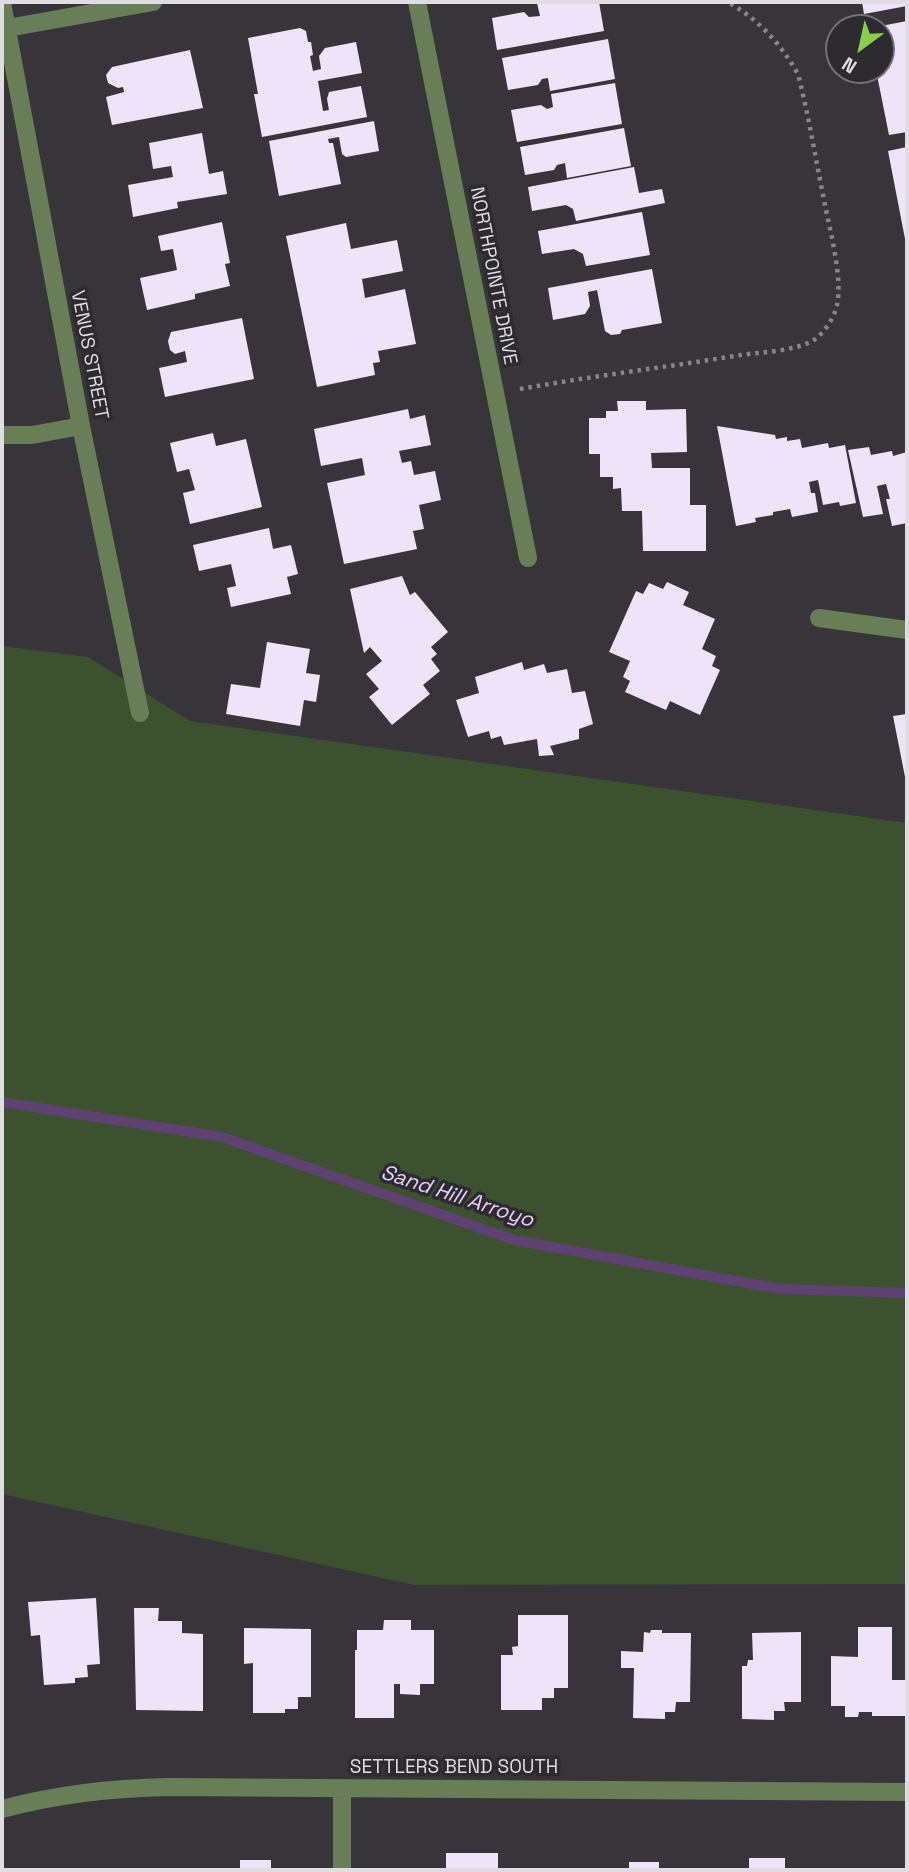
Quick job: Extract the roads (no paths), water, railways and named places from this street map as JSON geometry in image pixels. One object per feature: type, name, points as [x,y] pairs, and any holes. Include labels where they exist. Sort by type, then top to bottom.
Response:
[{"type":"street","points":[[4,29],[153,2]]},
{"type":"street","name":"NORTHPOINTE DRIVE","points":[[417,2],[528,558]]},
{"type":"street","name":"VENUS STREET","points":[[2,3],[4,29],[81,426],[140,713]]},
{"type":"street","points":[[2,435],[32,435],[81,426]]},
{"type":"street","points":[[819,618],[907,630]]},
{"type":"street","name":"SETTLERS BEND SOUTH","points":[[2,1809],[37,1800],[104,1790],[169,1787],[907,1792]]},
{"type":"street","points":[[342,1788],[342,1870]]},
{"type":"waterway","name":"Sand Hill Arroyo","points":[[2,1102],[222,1137],[514,1240],[780,1289],[907,1293]]}]
